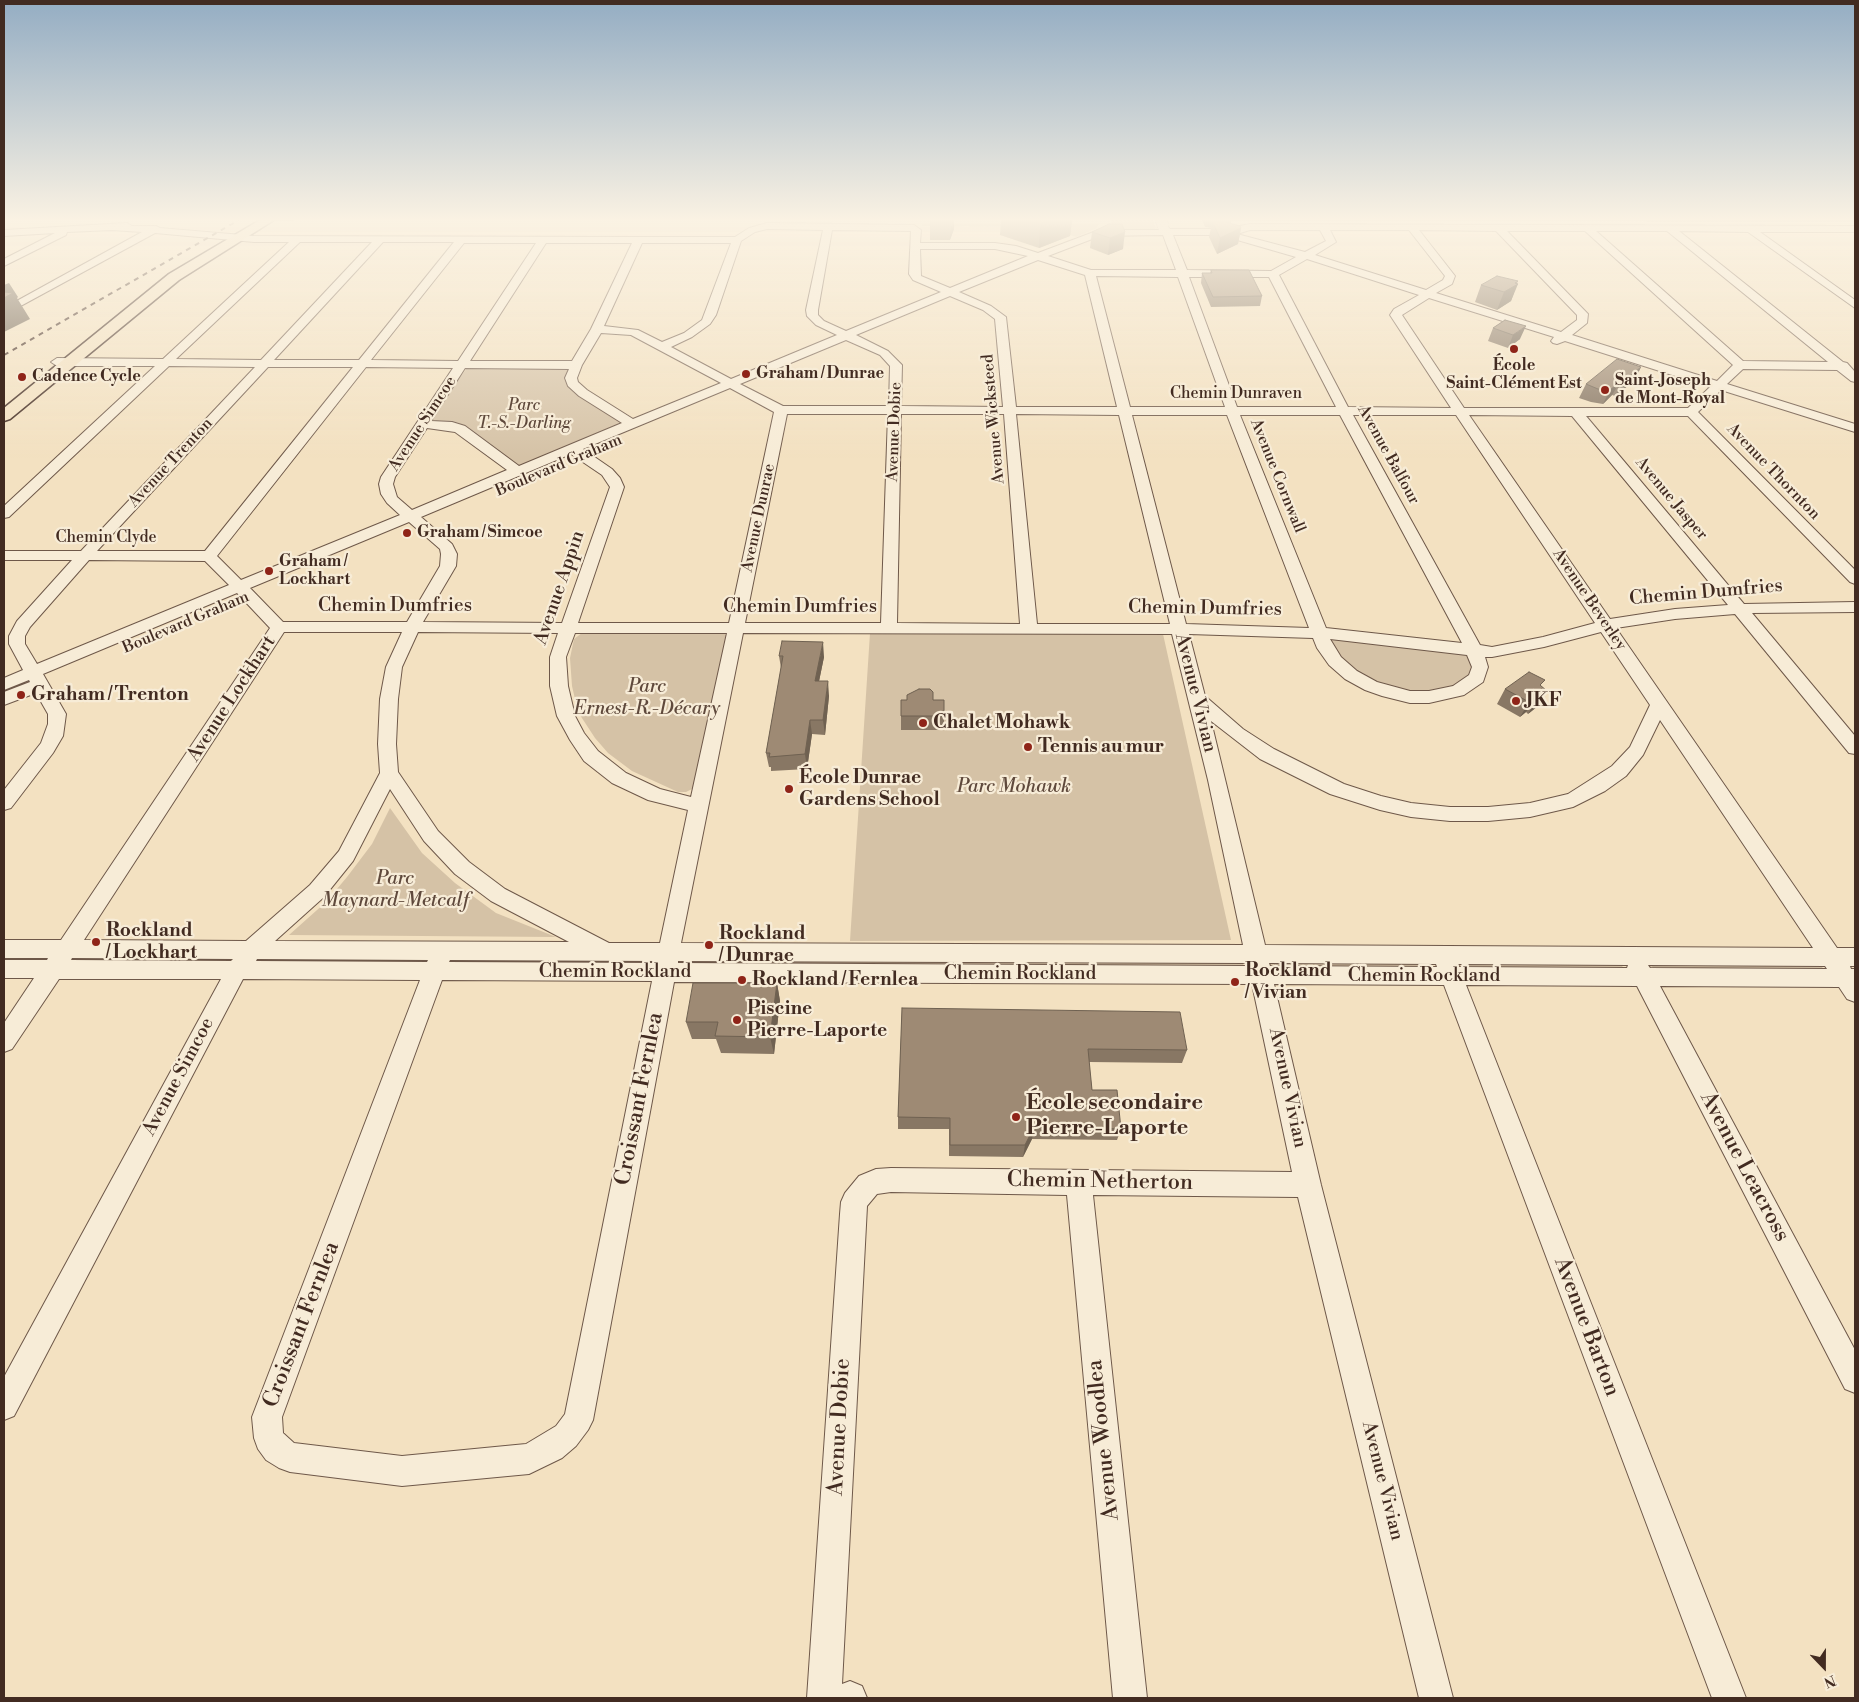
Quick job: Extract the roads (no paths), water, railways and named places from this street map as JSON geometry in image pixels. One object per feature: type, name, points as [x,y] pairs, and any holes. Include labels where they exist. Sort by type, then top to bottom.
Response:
[{"type":"main road","points":[[4,416],[63,362],[136,299]]},
{"type":"main road","points":[[4,406],[63,362]]},
{"type":"street","points":[[4,312],[27,299]]},
{"type":"street","points":[[4,514],[231,299]]},
{"type":"street","name":"Avenue Trenton","points":[[4,803],[47,748],[54,736],[57,724],[46,678],[17,644],[17,636],[23,625],[85,555],[324,299]]},
{"type":"street","points":[[209,556],[414,299]]},
{"type":"street","name":"Avenue Simcoe","points":[[504,299],[388,477],[386,484],[388,494],[447,547],[449,554],[448,566],[412,628],[394,668],[390,692],[388,744],[390,773],[431,836],[462,868],[498,895],[606,952]]},
{"type":"street","points":[[610,299],[571,378],[576,388],[632,424]]},
{"type":"street","points":[[663,346],[688,334],[706,322],[716,299]]},
{"type":"street","name":"Avenue Dobie","points":[[815,299],[812,313],[815,319],[884,353],[896,365],[889,629]]},
{"type":"street","name":"Boulevard Graham","points":[[4,699],[46,678],[243,592],[944,299]]},
{"type":"street","name":"Avenue Wicksteed","points":[[966,299],[987,308],[1000,318],[1002,324],[1029,629]]},
{"type":"street","name":"Avenue Vivian","points":[[1097,299],[1197,699],[1308,1185],[1436,1698]]},
{"type":"street","name":"Avenue Cornwall","points":[[1191,299],[1232,410],[1320,633]]},
{"type":"street","name":"Avenue Balfour","points":[[1286,299],[1344,411],[1475,652]]},
{"type":"street","name":"Avenue Beverley","points":[[1417,299],[1398,311],[1396,313],[1397,318],[1831,957],[1852,983]]},
{"type":"street","points":[[1438,299],[1716,388],[1855,436]]},
{"type":"street","points":[[1561,338],[1583,321],[1582,314],[1568,299]]},
{"type":"street","points":[[1667,299],[1740,365],[1855,366]]},
{"type":"street","points":[[1758,299],[1855,378]]},
{"type":"street","points":[[596,329],[634,332],[781,410]]},
{"type":"street","points":[[63,362],[364,362],[576,365]]},
{"type":"street","points":[[1691,412],[1740,365]]},
{"type":"street","name":"Boulevard Graham","points":[[415,520],[517,471],[578,452],[632,424],[738,386]]},
{"type":"street","points":[[1716,388],[1855,428]]},
{"type":"street","name":"Chemin Dunraven","points":[[781,410],[1691,412]]},
{"type":"street","name":"Avenue Dunrae","points":[[667,962],[781,410]]},
{"type":"street","name":"Avenue Jasper","points":[[1576,412],[1855,748]]},
{"type":"street","name":"Avenue Thornton","points":[[1691,412],[1855,579]]},
{"type":"street","points":[[424,424],[452,426],[460,430],[517,471]]},
{"type":"street","name":"Avenue Appin","points":[[578,452],[607,472],[613,478],[617,487],[566,628],[558,657],[559,686],[566,716],[576,736],[591,756],[619,778],[654,795],[699,806]]},
{"type":"street","name":"Chemin Clyde","points":[[4,554],[209,556]]},
{"type":"street","name":"Avenue Lockhart","points":[[4,1042],[279,627],[209,556]]},
{"type":"street","name":"Boulevard Graham","points":[[4,684],[46,678],[243,592]]},
{"type":"street","name":"Chemin Dumfries","points":[[279,627],[1179,629],[1320,633],[1475,652],[1492,652],[1507,650],[1606,625],[1675,614],[1739,608],[1855,607]]},
{"type":"street","points":[[1320,633],[1325,648],[1335,661],[1351,675],[1371,686],[1410,697],[1429,698],[1446,695],[1468,685],[1477,678],[1480,667],[1475,652]]},
{"type":"street","points":[[1197,699],[1237,733],[1267,754],[1304,774],[1337,789],[1380,803],[1411,810],[1450,814],[1488,814],[1530,810],[1573,800],[1619,771],[1637,750],[1659,705]]},
{"type":"street","name":"Avenue Simcoe","points":[[4,1406],[243,961],[317,891],[346,856],[390,773]]},
{"type":"street","name":"Chemin Rockland","points":[[4,949],[66,949],[243,961]]},
{"type":"street","name":"Chemin Rockland","points":[[438,961],[606,952],[667,962]]},
{"type":"street","name":"Chemin Rockland","points":[[4,969],[52,969],[243,961],[1638,967],[1855,957]]},
{"type":"street","name":"Croissant Fernlea","points":[[438,961],[267,1417],[269,1438],[277,1449],[290,1457],[402,1471],[529,1459],[552,1447],[566,1436],[578,1420],[667,962]]},
{"type":"street","name":"Avenue Barton","points":[[1448,966],[1729,1698]]},
{"type":"street","name":"Chemin Rockland","points":[[1638,967],[1852,983]]},
{"type":"street","name":"Avenue Leacross","points":[[1638,967],[1855,1379]]},
{"type":"street","name":"Avenue Dobie","points":[[824,1698],[854,1202],[868,1185],[876,1181],[891,1180]]},
{"type":"street","name":"Chemin Netherton","points":[[891,1180],[1308,1185]]},
{"type":"street","name":"Avenue Woodlea","points":[[1079,1182],[1130,1698]]},
{"type":"railway","points":[[4,355],[101,299]]},
{"type":"place","name":"École Saint-Clément Est","points":[[1514,349]]},
{"type":"place","name":"Graham / Dunrae","points":[[746,374]]},
{"type":"place","name":"Cadence Cycle","points":[[22,377]]},
{"type":"place","name":"Saint-Joseph de Mont-Royal","points":[[1605,390]]},
{"type":"place","name":"Graham / Simcoe","points":[[407,533]]},
{"type":"place","name":"Graham / Lockhart","points":[[269,571]]},
{"type":"place","name":"Graham / Trenton","points":[[21,695]]},
{"type":"place","name":"JKF","points":[[1516,701]]},
{"type":"place","name":"Chalet Mohawk","points":[[923,723]]},
{"type":"place","name":"Tennis au mur","points":[[1028,747]]},
{"type":"place","name":"École Dunrae Gardens School","points":[[789,789]]},
{"type":"place","name":"Rockland / Lockhart","points":[[96,942]]},
{"type":"place","name":"Rockland / Dunrae","points":[[709,945]]},
{"type":"place","name":"Rockland / Fernlea","points":[[742,980]]},
{"type":"place","name":"Rockland / Vivian","points":[[1235,982]]},
{"type":"place","name":"Piscine Pierre-Laporte","points":[[737,1020]]},
{"type":"place","name":"École secondaire Pierre-Laporte","points":[[1016,1117]]},
{"type":"park label","name":"Parc T.-S.-Darling","points":[[524,415]]},
{"type":"park label","name":"Parc Ernest-R.-Décary","points":[[647,698]]},
{"type":"park label","name":"Parc Mohawk","points":[[1014,787]]},
{"type":"park label","name":"Parc Maynard-Metcalf","points":[[395,890]]}]
